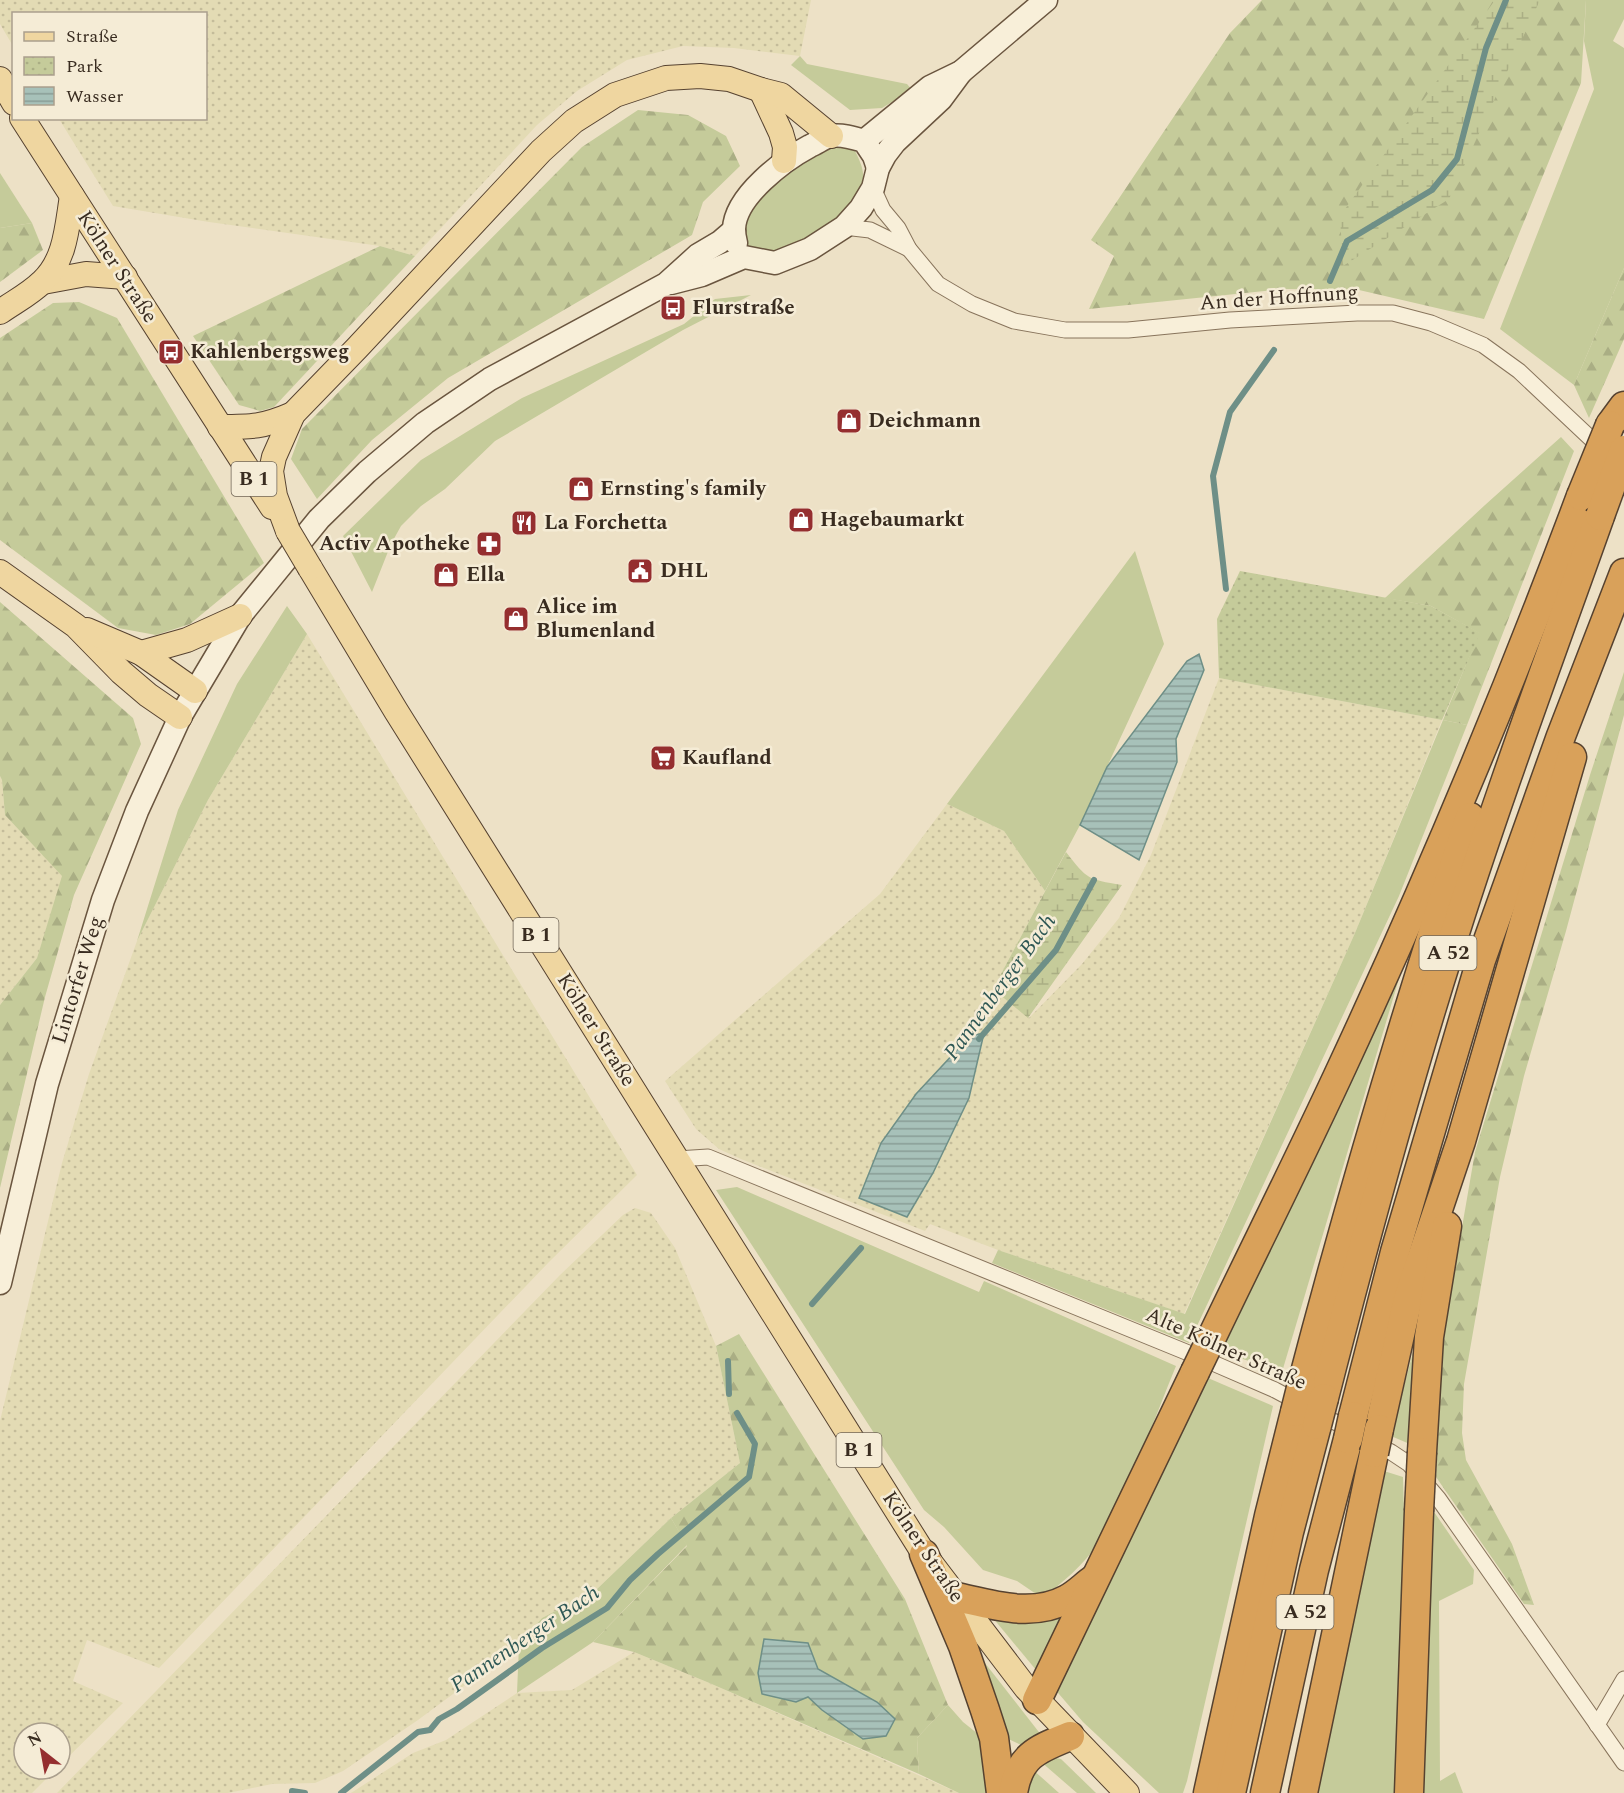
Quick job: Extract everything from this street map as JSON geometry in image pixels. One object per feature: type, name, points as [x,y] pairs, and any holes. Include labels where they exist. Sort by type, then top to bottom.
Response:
[{"type":"highway","points":[[1037,1700],[1347,1057],[1426,877],[1536,615],[1581,496],[1617,415]]},
{"type":"highway","name":"A 52","points":[[1233,1782],[1289,1532],[1309,1406],[1362,1248],[1448,954],[1521,739],[1624,450]]},
{"type":"highway","name":"A 52","points":[[1266,1789],[1314,1570],[1395,1252],[1481,960],[1561,736],[1624,573]]},
{"type":"highway","points":[[1303,1793],[1408,1299],[1461,1141],[1624,581]]},
{"type":"highway","points":[[1208,1793],[1269,1516],[1309,1406],[1337,1251],[1390,1068],[1536,615]]},
{"type":"highway","points":[[1409,1793],[1419,1511],[1429,1337],[1461,1141]]},
{"type":"highway","points":[[924,1554],[963,1646],[985,1710],[994,1738],[1001,1793]]},
{"type":"highway","points":[[956,1597],[1008,1608],[1041,1609],[1068,1599],[1096,1578]]},
{"type":"highway","points":[[1013,1793],[1017,1773],[1029,1756],[1040,1748],[1070,1736]]},
{"type":"main road","points":[[666,284],[702,275],[744,257],[775,263],[810,249],[844,227],[861,208],[885,154],[895,142],[941,99],[961,72],[1044,0]]},
{"type":"main road","points":[[864,141],[930,87],[961,72]]},
{"type":"main road","points":[[288,531],[275,496],[271,471],[274,457],[293,414],[541,151],[574,121],[615,95],[666,78],[700,76],[729,79],[781,95],[806,113],[831,136],[864,141],[874,156],[875,178]]},
{"type":"main road","points":[[0,79],[12,100]]},
{"type":"main road","points":[[761,90],[783,140],[784,161]]},
{"type":"main road","name":"Kölner Straße","points":[[23,120],[288,531],[396,711],[924,1554],[1037,1700],[1127,1793]]},
{"type":"main road","points":[[744,257],[737,246],[734,230],[736,219],[746,200],[784,161],[831,136]]},
{"type":"main road","points":[[0,312],[43,282],[58,261],[65,243],[72,196]]},
{"type":"main road","points":[[76,626],[141,653],[195,691],[240,616],[319,519],[367,472],[425,423],[490,379],[666,284],[698,255],[720,242],[734,230]]},
{"type":"main road","points":[[43,282],[87,274],[125,277]]},
{"type":"main road","points":[[220,427],[270,424],[293,414]]},
{"type":"main road","points":[[0,572],[76,626],[121,672],[148,695],[180,717]]},
{"type":"main road","points":[[141,653],[172,646],[240,616]]},
{"type":"main road","name":"Lintorfer Weg","points":[[0,1283],[47,1084],[99,910],[137,811],[180,717],[195,691]]},
{"type":"street","name":"An der Hoffnung","points":[[875,178],[883,210],[898,228],[909,249],[938,284],[972,304],[1014,321],[1065,330],[1128,330],[1230,320],[1393,313],[1431,323],[1483,345],[1519,371],[1624,470]]},
{"type":"street","name":"An der Hoffnung","points":[[844,227],[870,230],[909,249]]},
{"type":"street","name":"Alte Kölner Straße","points":[[677,1159],[708,1156],[1213,1363],[1275,1390],[1391,1452],[1409,1464],[1438,1498],[1624,1763]]},
{"type":"street","points":[[1597,1725],[1624,1679]]},
{"type":"shaded area","points":[[0,0],[811,0],[800,56],[734,48],[683,46],[627,60],[577,91],[537,125],[415,256],[380,246],[113,206],[60,120],[207,120],[207,12],[12,12],[12,44],[0,24]]},
{"type":"shaded area","points":[[307,634],[637,1175],[549,1262],[159,1668],[87,1640],[73,1681],[123,1703],[72,1753],[72,1721],[12,1721],[12,1781],[44,1781],[32,1793],[0,1793],[0,1421],[62,1163],[89,1074],[137,941],[208,800]]},
{"type":"shaded area","points":[[1219,678],[1442,720],[1355,933],[1184,1314],[930,1224],[925,1231],[741,1159],[719,1149],[696,1129],[665,1081],[880,894],[947,804],[1004,831],[1045,891],[993,989],[1029,1018],[1082,964],[1119,918],[1151,855]]},
{"type":"shaded area","points":[[0,776],[5,815],[63,876],[37,958],[0,1005]]},
{"type":"shaded area","points":[[635,1208],[651,1213],[675,1248],[716,1346],[740,1463],[671,1518],[596,1590],[542,1618],[519,1645],[418,1720],[343,1771],[315,1783],[272,1784],[228,1793],[57,1793],[69,1781],[72,1781],[72,1778],[560,1275],[623,1215]]},
{"type":"shaded area","points":[[634,1652],[959,1793],[351,1793],[413,1753],[446,1740],[517,1693],[572,1690]]},
{"type":"green space","points":[[1262,0],[1586,0],[1581,83],[1484,319],[1359,290],[1285,289],[1089,309],[1114,256],[1091,240],[1230,33]]},
{"type":"green space","points":[[1495,0],[1540,0],[1449,199],[1343,266],[1340,216]]},
{"type":"green space","points":[[1586,0],[1624,0],[1624,19],[1613,41],[1624,48],[1624,268],[1574,385],[1500,329],[1594,89],[1584,41]]},
{"type":"green space","points":[[800,56],[807,64],[907,84],[912,90],[882,108],[850,110],[791,65]]},
{"type":"green space","points":[[638,110],[688,115],[726,136],[740,166],[703,202],[692,235],[448,378],[372,440],[317,499],[291,459],[302,429],[582,147]]},
{"type":"green space","points":[[841,145],[855,151],[863,175],[858,192],[845,211],[819,230],[780,249],[767,252],[745,248],[744,231],[750,216],[769,189],[798,165],[827,149]]},
{"type":"green space","points":[[0,173],[32,223],[0,228]]},
{"type":"green space","points":[[32,223],[43,250],[0,282],[0,228]]},
{"type":"green space","points":[[380,246],[415,256],[274,407],[260,411],[239,405],[193,336]]},
{"type":"green space","points":[[1624,268],[1624,339],[1589,418],[1574,385]]},
{"type":"green space","points":[[751,295],[683,330],[495,441],[445,489],[421,506],[401,526],[391,544],[372,592],[343,536],[421,460],[522,398],[684,324],[715,299]]},
{"type":"green space","points":[[79,302],[117,318],[264,563],[190,624],[156,635],[118,628],[0,540],[0,338],[53,303]]},
{"type":"green space","points":[[1561,437],[1574,451],[1467,725],[1443,720],[1479,633],[1431,606],[1385,598]]},
{"type":"green space","points":[[1135,551],[1164,644],[1080,825],[1045,891],[1004,831],[947,804]]},
{"type":"green space","points":[[1240,571],[1431,606],[1480,633],[1442,720],[1219,678],[1217,619]]},
{"type":"green space","points":[[0,602],[133,718],[141,744],[74,895],[45,997],[0,1188],[0,1005],[37,958],[62,876],[5,815],[0,776]]},
{"type":"green space","points":[[287,606],[307,634],[208,800],[137,941],[178,810],[237,684]]},
{"type":"green space","points":[[1624,672],[1624,715],[1524,1076],[1500,1177],[1464,1384],[1462,1433],[1466,1460],[1512,1544],[1534,1605],[1524,1604],[1436,1477],[1441,1349],[1475,1152],[1590,775]]},
{"type":"green space","points":[[1443,720],[1467,725],[1399,896],[1189,1343],[992,1263],[998,1250],[1185,1314],[1355,933]]},
{"type":"green space","points":[[1066,852],[1089,877],[1122,885],[1028,1018],[993,989]]},
{"type":"green space","points":[[1409,945],[1282,1372],[1219,1351]]},
{"type":"green space","points":[[737,1187],[979,1292],[984,1281],[1176,1366],[1110,1522],[1092,1551],[1065,1580],[1042,1598],[1017,1581],[983,1570],[944,1527],[924,1510],[716,1190]]},
{"type":"green space","points":[[1429,1291],[1412,1445],[1391,1436]]},
{"type":"green space","points":[[739,1334],[905,1599],[948,1705],[917,1738],[919,1774],[634,1652],[593,1642],[687,1546],[671,1518],[740,1463],[716,1346]]},
{"type":"green space","points":[[1208,1378],[1273,1406],[1187,1781],[1183,1793],[1159,1793],[1083,1722],[1053,1687]]},
{"type":"green space","points":[[1384,1471],[1403,1477],[1406,1584],[1399,1793],[1316,1793]]},
{"type":"green space","points":[[1432,1509],[1474,1570],[1473,1584],[1439,1601],[1440,1781],[1455,1772],[1463,1793],[1421,1793]]},
{"type":"green space","points":[[671,1518],[687,1545],[593,1642],[517,1693],[519,1645],[542,1618],[596,1590]]},
{"type":"green space","points":[[1079,1600],[1041,1676],[988,1612]]},
{"type":"green space","points":[[970,1644],[1042,1736],[1021,1745],[1000,1735]]},
{"type":"green space","points":[[948,1705],[963,1722],[983,1738],[991,1793],[959,1793],[919,1774],[917,1738]]},
{"type":"green space","points":[[1050,1757],[1061,1759],[1096,1793],[1077,1793],[1040,1761]]},
{"type":"green space","points":[[1031,1768],[1059,1793],[1022,1793]]},
{"type":"water","points":[[1199,654],[1204,670],[1176,739],[1177,762],[1139,860],[1080,825],[1107,767],[1187,661]]},
{"type":"water","points":[[984,1033],[969,1098],[933,1173],[907,1217],[859,1198],[881,1143],[916,1094],[970,1036]]},
{"type":"water","points":[[764,1639],[808,1643],[818,1669],[877,1702],[895,1719],[886,1736],[863,1739],[822,1710],[808,1697],[796,1702],[762,1694],[758,1673]]},
{"type":"waterway","name":"Pannenberger Bach","points":[[1330,281],[1347,241],[1432,190],[1457,159],[1486,48],[1506,0]]},
{"type":"waterway","name":"Pannenberger Bach","points":[[1226,589],[1213,476],[1230,412],[1274,350]]},
{"type":"waterway","name":"Pannenberger Bach","points":[[979,1039],[1056,950],[1094,880]]},
{"type":"waterway","name":"Pannenberger Bach","points":[[812,1304],[861,1248]]},
{"type":"waterway","name":"Pannenberger Bach","points":[[728,1361],[729,1394]]},
{"type":"waterway","name":"Pannenberger Bach","points":[[341,1793],[418,1732],[430,1730],[439,1719],[457,1709],[542,1648],[607,1608],[630,1580],[658,1554],[749,1477],[755,1444],[737,1413]]},
{"type":"waterway","name":"Pannenberger Bach","points":[[292,1793],[292,1791],[305,1793]]},
{"type":"place","name":"Flurstraße","points":[[673,308]]},
{"type":"place","name":"Kahlenbergsweg","points":[[171,352]]},
{"type":"place","name":"Deichmann","points":[[849,421]]},
{"type":"place","name":"Ernsting's family","points":[[581,489]]},
{"type":"place","name":"Hagebaumarkt","points":[[801,520]]},
{"type":"place","name":"La Forchetta","points":[[524,523]]},
{"type":"place","name":"Activ Apotheke","points":[[489,544]]},
{"type":"place","name":"DHL","points":[[640,571]]},
{"type":"place","name":"Ella","points":[[446,575]]},
{"type":"place","name":"Alice im Blumenland","points":[[516,619]]},
{"type":"place","name":"Kaufland","points":[[663,758]]}]
